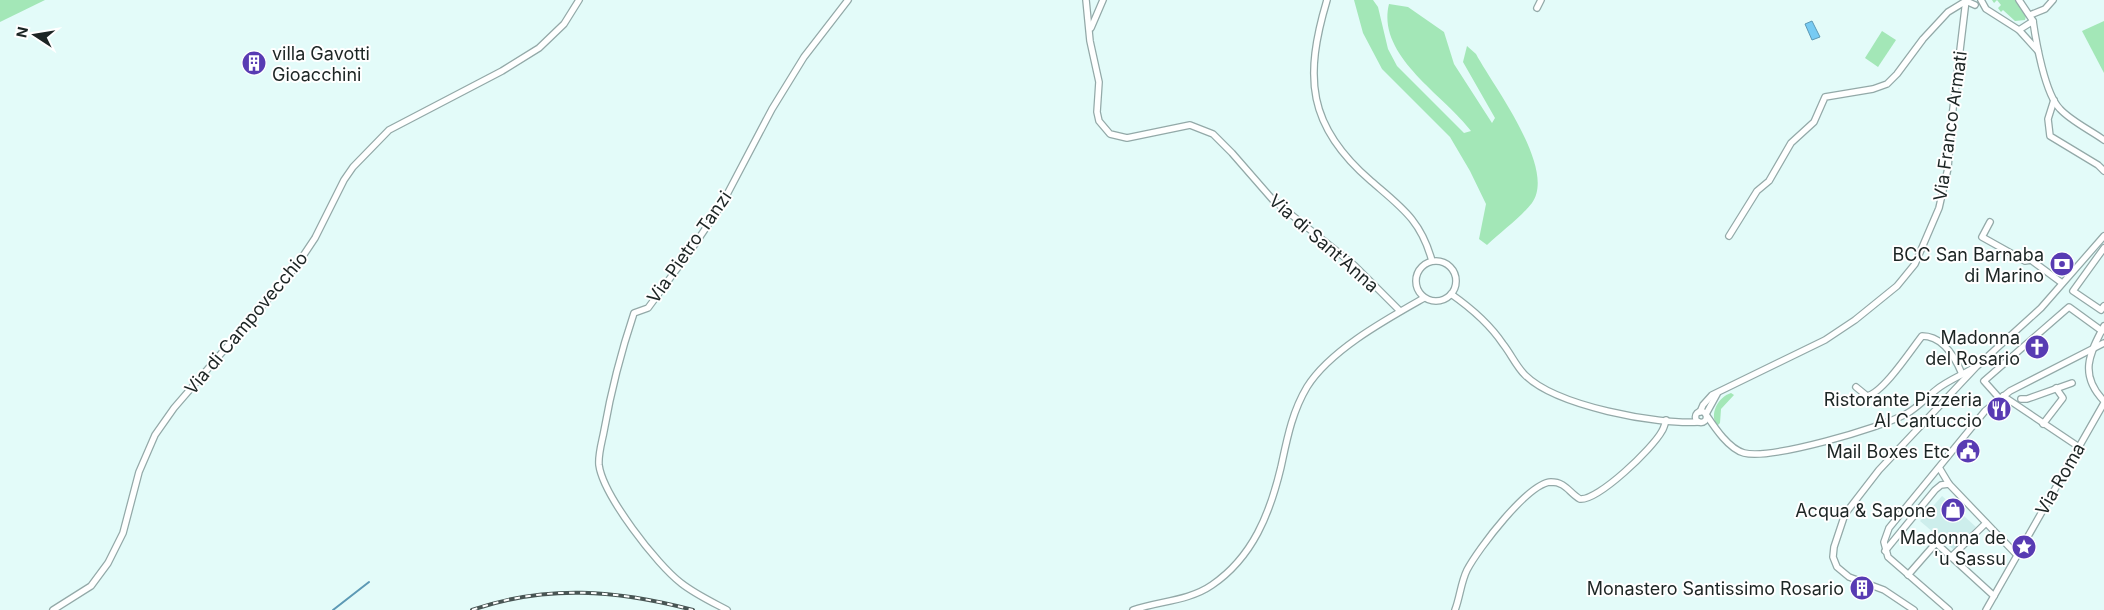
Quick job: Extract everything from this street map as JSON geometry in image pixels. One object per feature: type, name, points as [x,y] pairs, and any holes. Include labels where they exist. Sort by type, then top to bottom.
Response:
[{"type":"street","name":"Via di Campovecchio","points":[[53,610],[88,588],[101,574],[120,541],[139,472],[160,427],[295,268],[315,238],[344,180],[357,163],[388,130],[502,71],[539,48],[561,27],[578,0]]},
{"type":"street","name":"Via Pietro Tanzi","points":[[728,610],[688,589],[673,576],[637,534],[617,504],[599,466],[608,409],[618,363],[634,313],[648,308],[693,247],[722,204],[772,109],[804,56],[848,0]]},
{"type":"street","name":"Via di Sant'Anna","points":[[1086,0],[1099,82],[1097,112],[1104,128],[1118,138],[1127,138],[1190,125],[1213,134],[1273,200],[1354,265],[1400,311]]},
{"type":"street","points":[[1090,30],[1103,0]]},
{"type":"street","points":[[1327,0],[1316,40],[1313,65],[1314,93],[1325,125],[1346,157],[1410,216],[1422,234],[1432,261]]},
{"type":"street","points":[[1537,8],[1541,0]]},
{"type":"street","points":[[1981,0],[1986,9]]},
{"type":"street","points":[[2019,0],[2031,18],[2038,51],[2054,100],[2060,109],[2104,140]]},
{"type":"street","points":[[2019,30],[2031,18],[2049,6],[2053,0]]},
{"type":"street","points":[[1729,236],[1757,191],[1769,181],[1791,143],[1816,118],[1825,97],[1874,89],[1887,84],[1897,74],[1923,38],[1948,12],[1966,1],[1986,9],[2019,30],[2038,51]]},
{"type":"street","name":"Via Franco Armati","points":[[1702,414],[1718,392],[1825,340],[1855,320],[1897,286],[1915,264],[1939,208],[1948,168],[1966,1]]},
{"type":"street","points":[[1965,16],[1969,8],[1975,5]]},
{"type":"street","points":[[2054,100],[2048,118],[2050,136],[2098,165],[2104,172]]},
{"type":"street","points":[[1990,222],[1982,237],[2025,261],[2031,260],[2062,283]]},
{"type":"street","points":[[1914,610],[1884,590],[1844,575],[1835,562],[1834,547],[1845,514],[1872,477],[1976,367],[2041,308],[2104,236]]},
{"type":"street","points":[[2104,248],[2075,285],[2073,291],[2101,310],[2104,306]]},
{"type":"street","points":[[1432,261],[1444,262],[1453,270],[1456,282],[1451,294],[1436,301],[1424,298],[1416,287],[1416,274],[1425,263],[1432,261]]},
{"type":"street","points":[[1451,294],[1482,319],[1504,344],[1520,369],[1544,389],[1582,405],[1666,420],[1687,423],[1706,421],[1702,414]]},
{"type":"street","points":[[1133,610],[1197,594],[1220,580],[1240,562],[1253,545],[1260,531],[1276,487],[1293,417],[1311,382],[1342,352],[1400,311],[1424,298]]},
{"type":"street","points":[[2079,447],[2001,398],[1984,381],[2069,307],[2103,328],[2087,365],[2088,375],[2104,402]]},
{"type":"street","points":[[1856,386],[1867,396],[1871,395],[1886,381],[1922,336],[1932,337],[1945,347],[1958,364],[1962,374]]},
{"type":"street","points":[[1949,610],[1888,557],[1885,551],[1885,536],[1895,518],[1940,468],[1986,411],[2001,398],[2104,343]]},
{"type":"street","points":[[2080,357],[2087,365]]},
{"type":"street","points":[[1702,414],[1736,448],[1747,453],[1771,452],[1827,441],[1904,415],[1940,387],[1976,367]]},
{"type":"street","points":[[2021,399],[2027,399],[2072,383]]},
{"type":"street","points":[[2043,424],[2063,398],[2056,388]]},
{"type":"street","name":"Via Roma","points":[[1986,610],[2104,402]]},
{"type":"street","points":[[1687,423],[1702,414]]},
{"type":"street","points":[[1700,422],[1702,414]]},
{"type":"street","points":[[1455,610],[1466,571],[1514,508],[1537,488],[1551,482],[1564,485],[1580,499],[1592,497],[1633,464],[1662,432],[1666,420]]},
{"type":"street","points":[[1700,422],[1717,430]]},
{"type":"street","points":[[1940,468],[1949,484],[2017,555]]},
{"type":"street","points":[[1885,551],[1935,490],[1941,485],[1949,484]]},
{"type":"street","points":[[1951,557],[1986,523]]},
{"type":"street","points":[[1908,575],[1936,543],[1994,596]]},
{"type":"shaded area","points":[[1942,496],[1976,527],[1954,550],[1920,521]]},
{"type":"green space","points":[[0,0],[45,0],[0,22]]},
{"type":"green space","points":[[1354,0],[1373,0],[1378,7],[1388,49],[1397,66],[1464,133],[1471,131],[1415,74],[1402,58],[1393,41],[1388,23],[1389,4],[1408,7],[1444,32],[1454,64],[1492,123],[1495,118],[1463,62],[1467,46],[1476,54],[1520,127],[1530,149],[1536,169],[1537,188],[1532,203],[1527,209],[1487,245],[1479,239],[1486,204],[1470,171],[1450,137],[1382,69],[1363,33]]},
{"type":"green space","points":[[1997,0],[2017,0],[2026,16],[2025,20],[2015,21],[2003,10],[2001,12],[1998,8],[2001,5]]},
{"type":"green space","points":[[2104,21],[2104,73],[2082,31]]},
{"type":"green space","points":[[1882,31],[1896,40],[1878,67],[1865,58]]},
{"type":"green space","points":[[1731,393],[1734,395],[1721,409],[1720,423],[1717,426],[1714,416],[1716,406],[1722,398]]},
{"type":"water","points":[[1812,21],[1820,37],[1812,40],[1805,24]]},
{"type":"waterway","points":[[333,610],[369,582]]},
{"type":"railway","points":[[472,610],[527,596],[555,593],[609,594],[665,603],[693,610]]},
{"type":"place","name":"villa Gavotti Gioacchini","points":[[254,63]]},
{"type":"place","name":"BCC San Barnaba di Marino","points":[[2062,264]]},
{"type":"place","name":"Madonna del Rosario","points":[[2037,347]]},
{"type":"place","name":"Ristorante Pizzeria Al Cantuccio","points":[[1999,409]]},
{"type":"place","name":"Mail Boxes Etc","points":[[1968,451]]},
{"type":"place","name":"Acqua & Sapone","points":[[1953,510]]},
{"type":"place","name":"Madonna de 'u Sassu","points":[[2024,547]]},
{"type":"place","name":"Monastero Santissimo Rosario","points":[[1862,588]]}]
